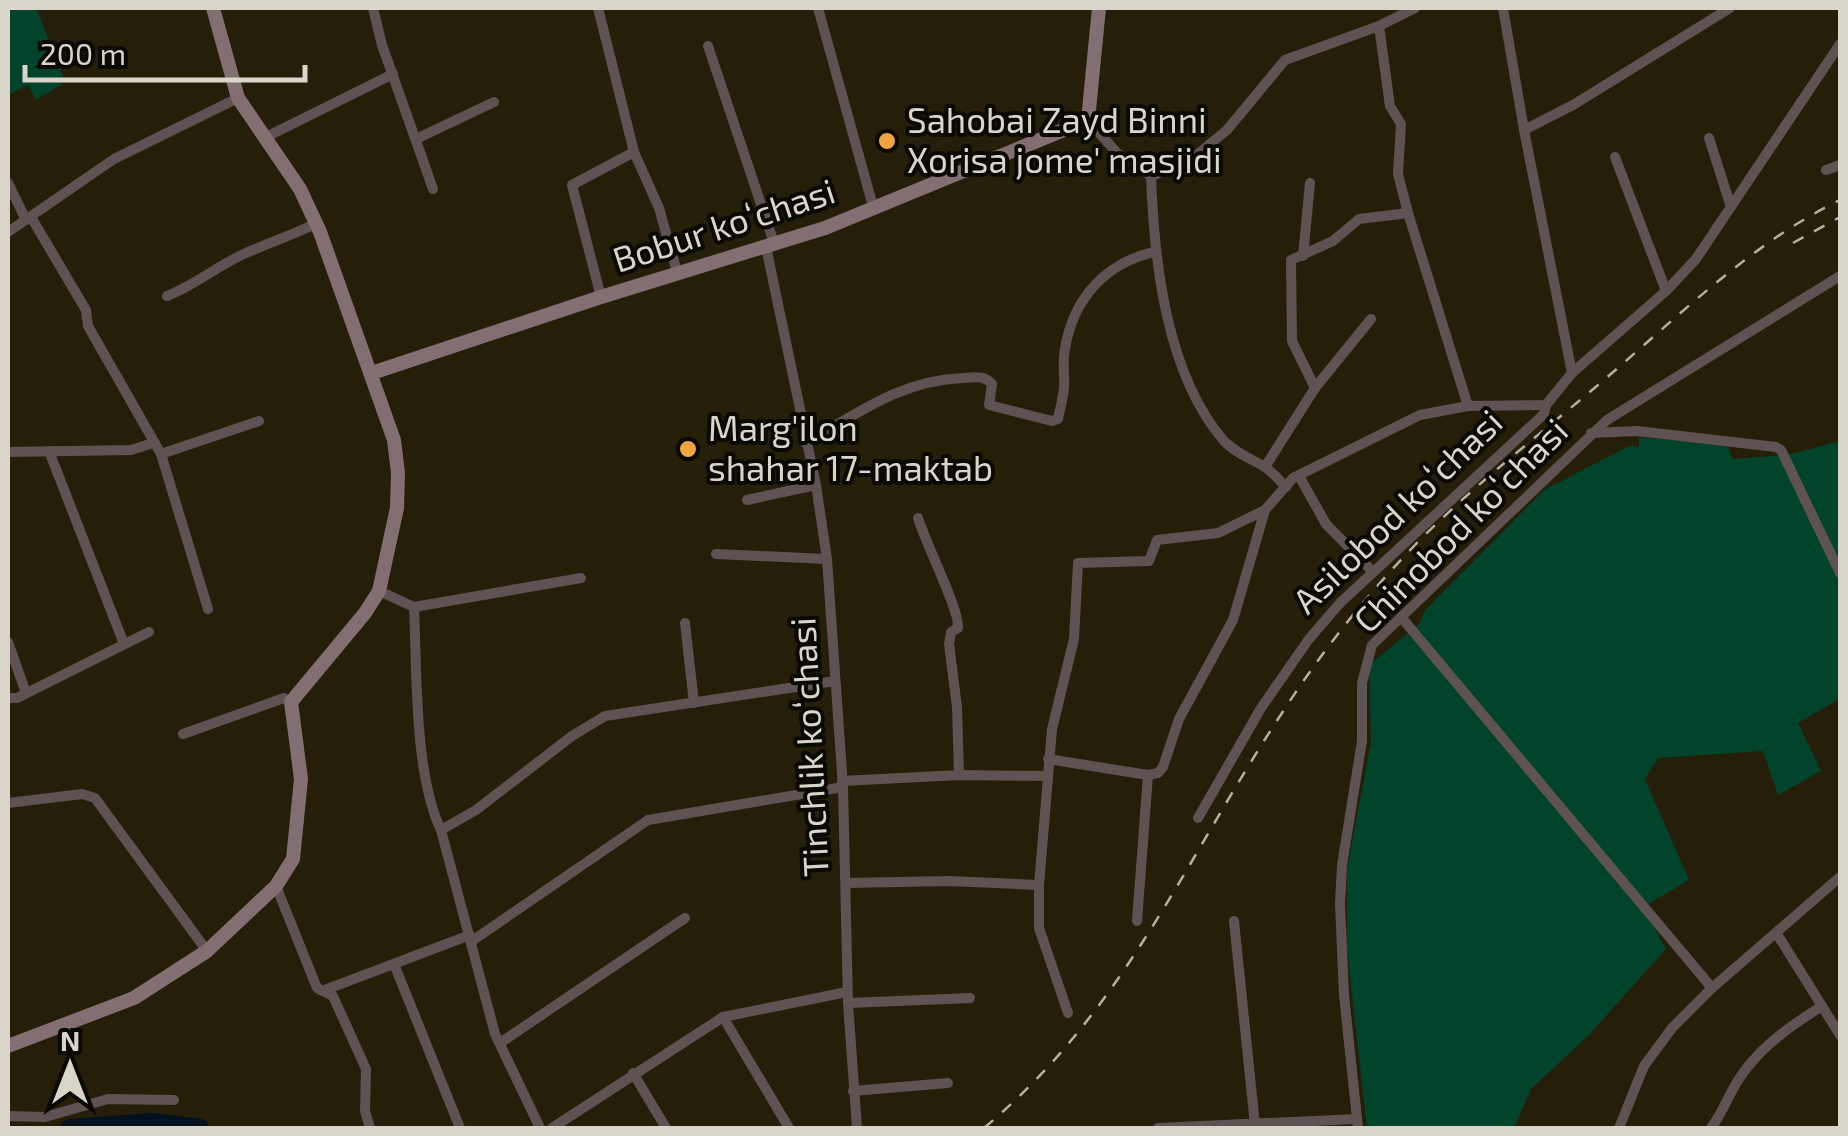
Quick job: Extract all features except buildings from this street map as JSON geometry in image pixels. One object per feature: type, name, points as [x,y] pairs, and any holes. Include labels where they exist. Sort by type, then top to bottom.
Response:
[{"type":"street","points":[[8,1046],[134,998],[206,951],[276,886],[293,859],[301,780],[291,702],[366,613],[379,591],[397,508],[394,440],[372,374],[316,223],[266,137],[238,98],[213,8]]},
{"type":"street","points":[[373,8],[433,189]]},
{"type":"street","points":[[598,8],[634,152],[659,208],[677,272]]},
{"type":"street","points":[[818,8],[874,210]]},
{"type":"street","points":[[1099,8],[1088,120],[1117,153],[1151,176]]},
{"type":"street","points":[[1151,176],[1188,162],[1227,130],[1285,60],[1415,8]]},
{"type":"street","points":[[1503,8],[1572,373]]},
{"type":"street","points":[[1524,130],[1573,105],[1730,8]]},
{"type":"street","points":[[1378,26],[1390,106],[1401,124],[1398,174],[1468,406]]},
{"type":"street","name":"Asilobod koʻchasi","points":[[1198,818],[1286,669],[1340,603],[1544,414],[1572,373],[1696,259],[1840,44]]},
{"type":"street","name":"Tinchlik koʻchasi","points":[[708,46],[770,245],[827,559],[842,784],[848,997],[857,1128]]},
{"type":"street","points":[[266,137],[393,74]]},
{"type":"street","points":[[8,232],[114,159],[238,98]]},
{"type":"street","points":[[416,138],[494,102]]},
{"type":"street","name":"Bobur koʻchasi","points":[[372,374],[874,210],[1088,120]]},
{"type":"street","points":[[1709,138],[1732,207]]},
{"type":"street","points":[[601,297],[572,184],[634,152]]},
{"type":"street","points":[[1615,157],[1666,290]]},
{"type":"street","points":[[1826,170],[1840,165]]},
{"type":"street","points":[[1151,176],[1154,252],[1185,380],[1197,405],[1226,444],[1265,467],[1286,487]]},
{"type":"street","points":[[8,183],[86,310],[88,326],[161,454],[208,608]]},
{"type":"street","points":[[1303,256],[1310,183]]},
{"type":"street","points":[[1315,388],[1292,340],[1291,260],[1333,241],[1360,219],[1408,213]]},
{"type":"street","points":[[167,296],[194,286],[243,254],[316,223]]},
{"type":"street","points":[[806,442],[895,393],[936,379],[982,377],[992,384],[989,405],[1052,421],[1058,419],[1064,389],[1064,349],[1082,298],[1130,258],[1154,252]]},
{"type":"street","name":"Chinobod koʻchasi","points":[[1358,1124],[1344,995],[1342,865],[1362,740],[1362,683],[1372,645],[1590,433],[1840,276]]},
{"type":"street","points":[[1265,467],[1315,388],[1371,319]]},
{"type":"street","name":"Asilobod koʻchasi","points":[[1068,1014],[1039,928],[1039,885],[1048,759],[1074,638],[1078,562],[1149,562],[1157,540],[1218,533],[1266,510],[1299,476],[1404,421],[1468,406],[1546,406]]},
{"type":"street","points":[[161,454],[259,421]]},
{"type":"street","points":[[1590,433],[1637,431],[1776,446],[1840,573]]},
{"type":"street","points":[[8,452],[132,450],[152,443]]},
{"type":"street","points":[[49,452],[124,644]]},
{"type":"street","points":[[1299,476],[1326,524],[1373,572]]},
{"type":"street","points":[[746,500],[816,485]]},
{"type":"street","name":"Asilobod koʻchasi","points":[[1148,775],[1158,774],[1163,768],[1179,719],[1233,620],[1266,510]]},
{"type":"street","points":[[918,518],[959,621],[949,637],[959,775]]},
{"type":"street","points":[[716,554],[827,559]]},
{"type":"street","points":[[379,591],[414,607],[582,578]]},
{"type":"street","points":[[414,607],[420,734],[434,816],[500,1043],[540,1128]]},
{"type":"street","points":[[1401,618],[1712,988]]},
{"type":"street","points":[[684,623],[694,703]]},
{"type":"street","points":[[8,698],[26,693],[149,632]]},
{"type":"street","points":[[8,642],[26,693]]},
{"type":"street","points":[[441,830],[476,810],[572,736],[606,716],[835,682]]},
{"type":"street","points":[[183,734],[284,698],[291,702]]},
{"type":"street","points":[[1048,759],[1148,775],[1137,921]]},
{"type":"street","points":[[322,990],[471,938],[648,820],[842,784],[959,775],[1047,776]]},
{"type":"street","points":[[8,803],[82,794],[96,798],[206,951]]},
{"type":"street","points":[[1618,1128],[1644,1066],[1672,1028],[1712,988],[1840,877]]},
{"type":"street","points":[[846,883],[949,881],[1039,885]]},
{"type":"street","points":[[276,886],[314,982],[333,996],[366,1069],[365,1111],[370,1128]]},
{"type":"street","points":[[500,1043],[685,918]]},
{"type":"street","points":[[1234,921],[1255,1125]]},
{"type":"street","points":[[1777,934],[1840,1035]]},
{"type":"street","points":[[394,964],[460,1128]]},
{"type":"street","points":[[552,1128],[723,1016],[848,997],[970,998]]},
{"type":"street","points":[[1711,1128],[1742,1074],[1764,1049],[1787,1028],[1822,1006]]},
{"type":"street","points":[[723,1016],[789,1128]]},
{"type":"street","points":[[634,1073],[666,1128]]},
{"type":"street","points":[[853,1090],[948,1083]]},
{"type":"street","points":[[8,1116],[44,1117],[108,1099],[174,1100]]},
{"type":"street","points":[[1158,1128],[1358,1124]]},
{"type":"green space","points":[[8,8],[36,8],[63,75],[62,84],[36,100],[28,85],[8,95]]},
{"type":"green space","points":[[1639,437],[1727,446],[1733,459],[1787,455],[1840,441],[1840,699],[1798,723],[1821,771],[1778,795],[1763,751],[1658,758],[1645,779],[1689,880],[1643,907],[1666,949],[1589,1035],[1531,1089],[1514,1128],[1367,1128],[1347,949],[1347,869],[1371,742],[1369,665],[1419,624],[1426,609],[1544,490],[1629,446],[1639,447]]},
{"type":"waterway","points":[[70,1128],[152,1122],[200,1128]]},
{"type":"railway","points":[[984,1128],[1033,1082],[1114,984],[1297,691],[1343,627],[1395,566],[1485,479],[1721,279],[1778,236],[1840,200]]},
{"type":"railway","points":[[1793,243],[1840,217]]},
{"type":"place","name":"Sahobai Zayd Binni Xorisa jome' masjidi","points":[[887,141]]},
{"type":"place","name":"Marg'ilon shahar 17-maktab","points":[[688,449]]}]
